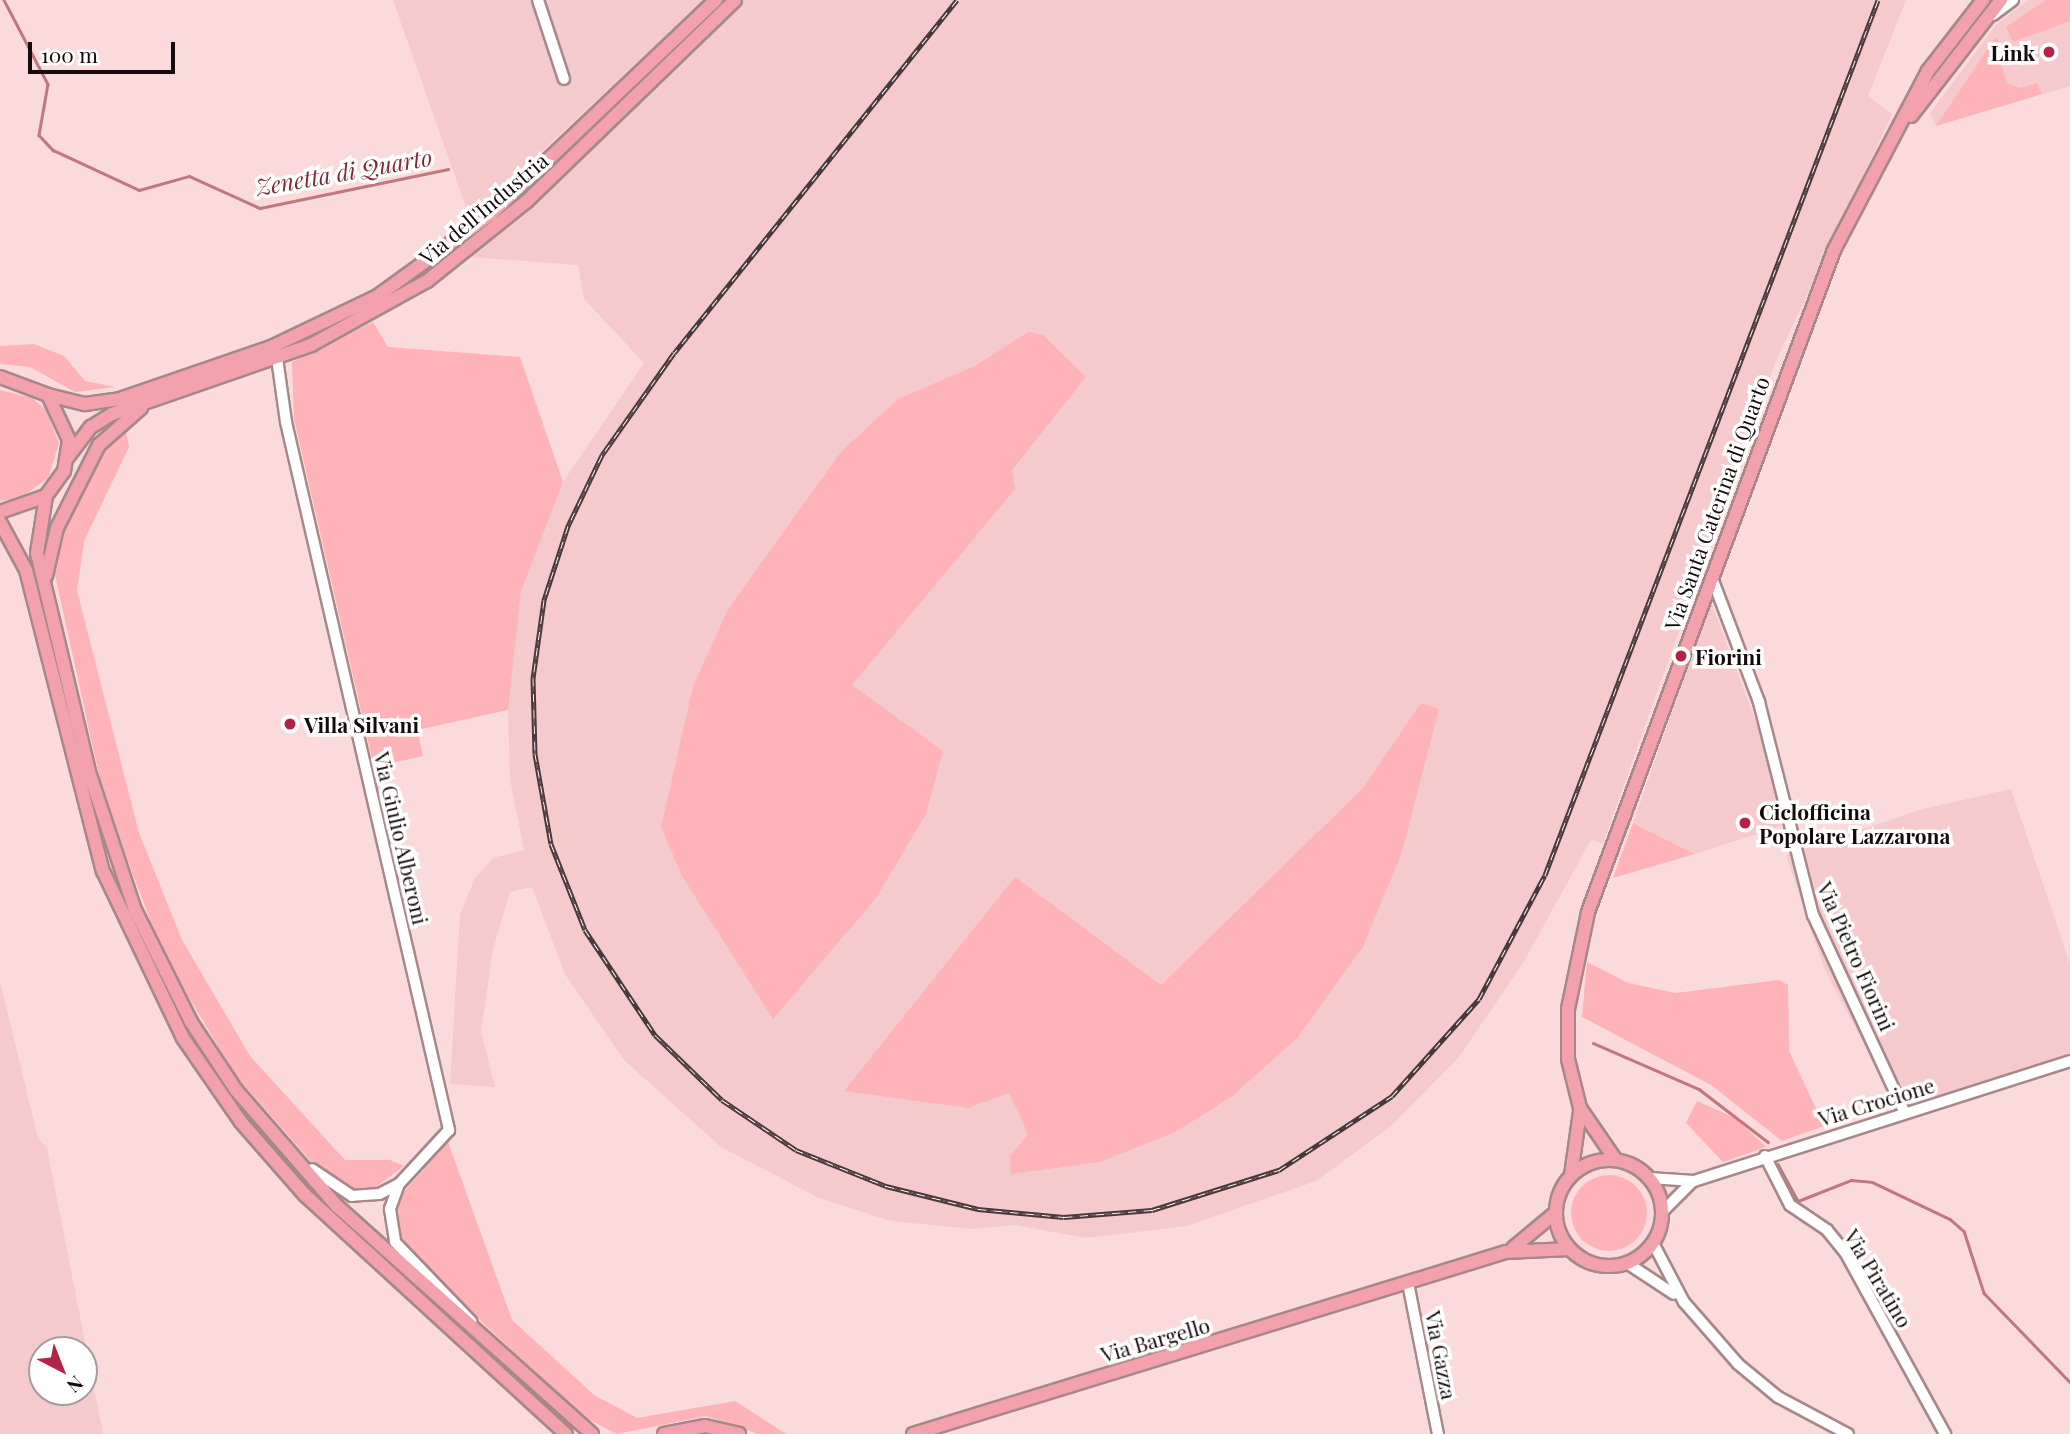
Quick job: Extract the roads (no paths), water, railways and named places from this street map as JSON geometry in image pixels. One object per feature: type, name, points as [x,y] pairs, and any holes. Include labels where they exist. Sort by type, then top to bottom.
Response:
[{"type":"main road","name":"Via dell'Industria","points":[[0,377],[85,404],[120,399],[271,347],[376,297],[491,214],[716,0]]},
{"type":"main road","name":"Via dell'Industria","points":[[592,1434],[337,1206],[244,1100],[172,989],[122,878],[45,587],[37,540],[46,496],[68,457],[100,420],[277,358],[382,309],[474,247],[736,0]]},
{"type":"main road","name":"Via Santa Caterina di Quarto","points":[[1615,1159],[1580,1108],[1568,1059],[1577,953],[1712,572],[1810,307],[1879,162],[1928,71],[1983,0]]},
{"type":"main road","name":"Via Santa Caterina di Quarto","points":[[1879,162],[1980,24],[2001,0]]},
{"type":"main road","points":[[48,394],[66,423],[68,457]]},
{"type":"main road","points":[[45,587],[57,528],[99,445],[154,402]]},
{"type":"main road","points":[[0,512],[46,496]]},
{"type":"main road","points":[[0,522],[26,570],[103,871],[183,1038],[241,1122],[305,1195],[566,1434]]},
{"type":"main road","name":"Via Santa Caterina di Quarto","points":[[1571,1175],[1580,1108]]},
{"type":"main road","points":[[1408,1283],[1506,1252],[1569,1249],[1596,1265],[1627,1263],[1653,1243],[1663,1211],[1650,1178],[1615,1159],[1591,1162],[1571,1175],[1555,1213],[1506,1252]]},
{"type":"main road","points":[[1555,1213],[1569,1249]]},
{"type":"main road","name":"Via Bargello","points":[[913,1434],[1408,1283]]},
{"type":"main road","points":[[664,1434],[705,1426],[739,1434]]},
{"type":"street","points":[[538,0],[564,79]]},
{"type":"street","points":[[1980,24],[2013,0]]},
{"type":"street","name":"Via Giulio Alberoni","points":[[277,358],[286,422],[449,1130],[399,1184]]},
{"type":"street","name":"Via Pietro Fiorini","points":[[1712,572],[1759,702],[1813,915],[1905,1113]]},
{"type":"street","name":"Via Crocione","points":[[1650,1178],[1693,1181],[2070,1061]]},
{"type":"street","points":[[244,1100],[335,1190],[366,1197],[399,1184]]},
{"type":"street","name":"Via Piratino","points":[[1765,1156],[1790,1205],[1827,1230],[1844,1252],[1945,1434]]},
{"type":"street","name":"Via Crocione","points":[[1663,1211],[1693,1181]]},
{"type":"street","points":[[399,1184],[390,1209],[394,1242],[469,1316],[477,1333]]},
{"type":"street","points":[[1653,1243],[1684,1302],[1738,1364],[1778,1397],[1848,1434]]},
{"type":"street","points":[[1627,1263],[1684,1302]]},
{"type":"street","name":"Via Gazza","points":[[1408,1283],[1438,1434]]},
{"type":"waterway","name":"Zenetta di Quarto","points":[[4,0],[48,84],[39,135],[53,150],[139,190],[189,176],[260,208],[448,169]]},
{"type":"waterway","name":"Zenetta di Quarto","points":[[1593,1043],[1699,1089],[1768,1142]]},
{"type":"waterway","name":"Zenetta di Quarto","points":[[1778,1164],[1798,1201],[1851,1180],[1872,1182],[1950,1219],[1964,1231],[1984,1293],[2070,1382]]},
{"type":"railway","points":[[957,0],[674,353],[602,455],[568,526],[544,600],[533,678],[535,754],[551,844],[585,930],[655,1035],[722,1100],[796,1150],[886,1186],[978,1209],[1064,1217],[1152,1210],[1279,1170],[1392,1096],[1479,999],[1545,875],[1878,0]]},
{"type":"place","name":"Link","points":[[2049,52]]},
{"type":"place","name":"Fiorini","points":[[1681,656]]},
{"type":"place","name":"Villa Silvani","points":[[290,724]]},
{"type":"place","name":"Ciclofficina Popolare Lazzarona","points":[[1745,823]]}]
